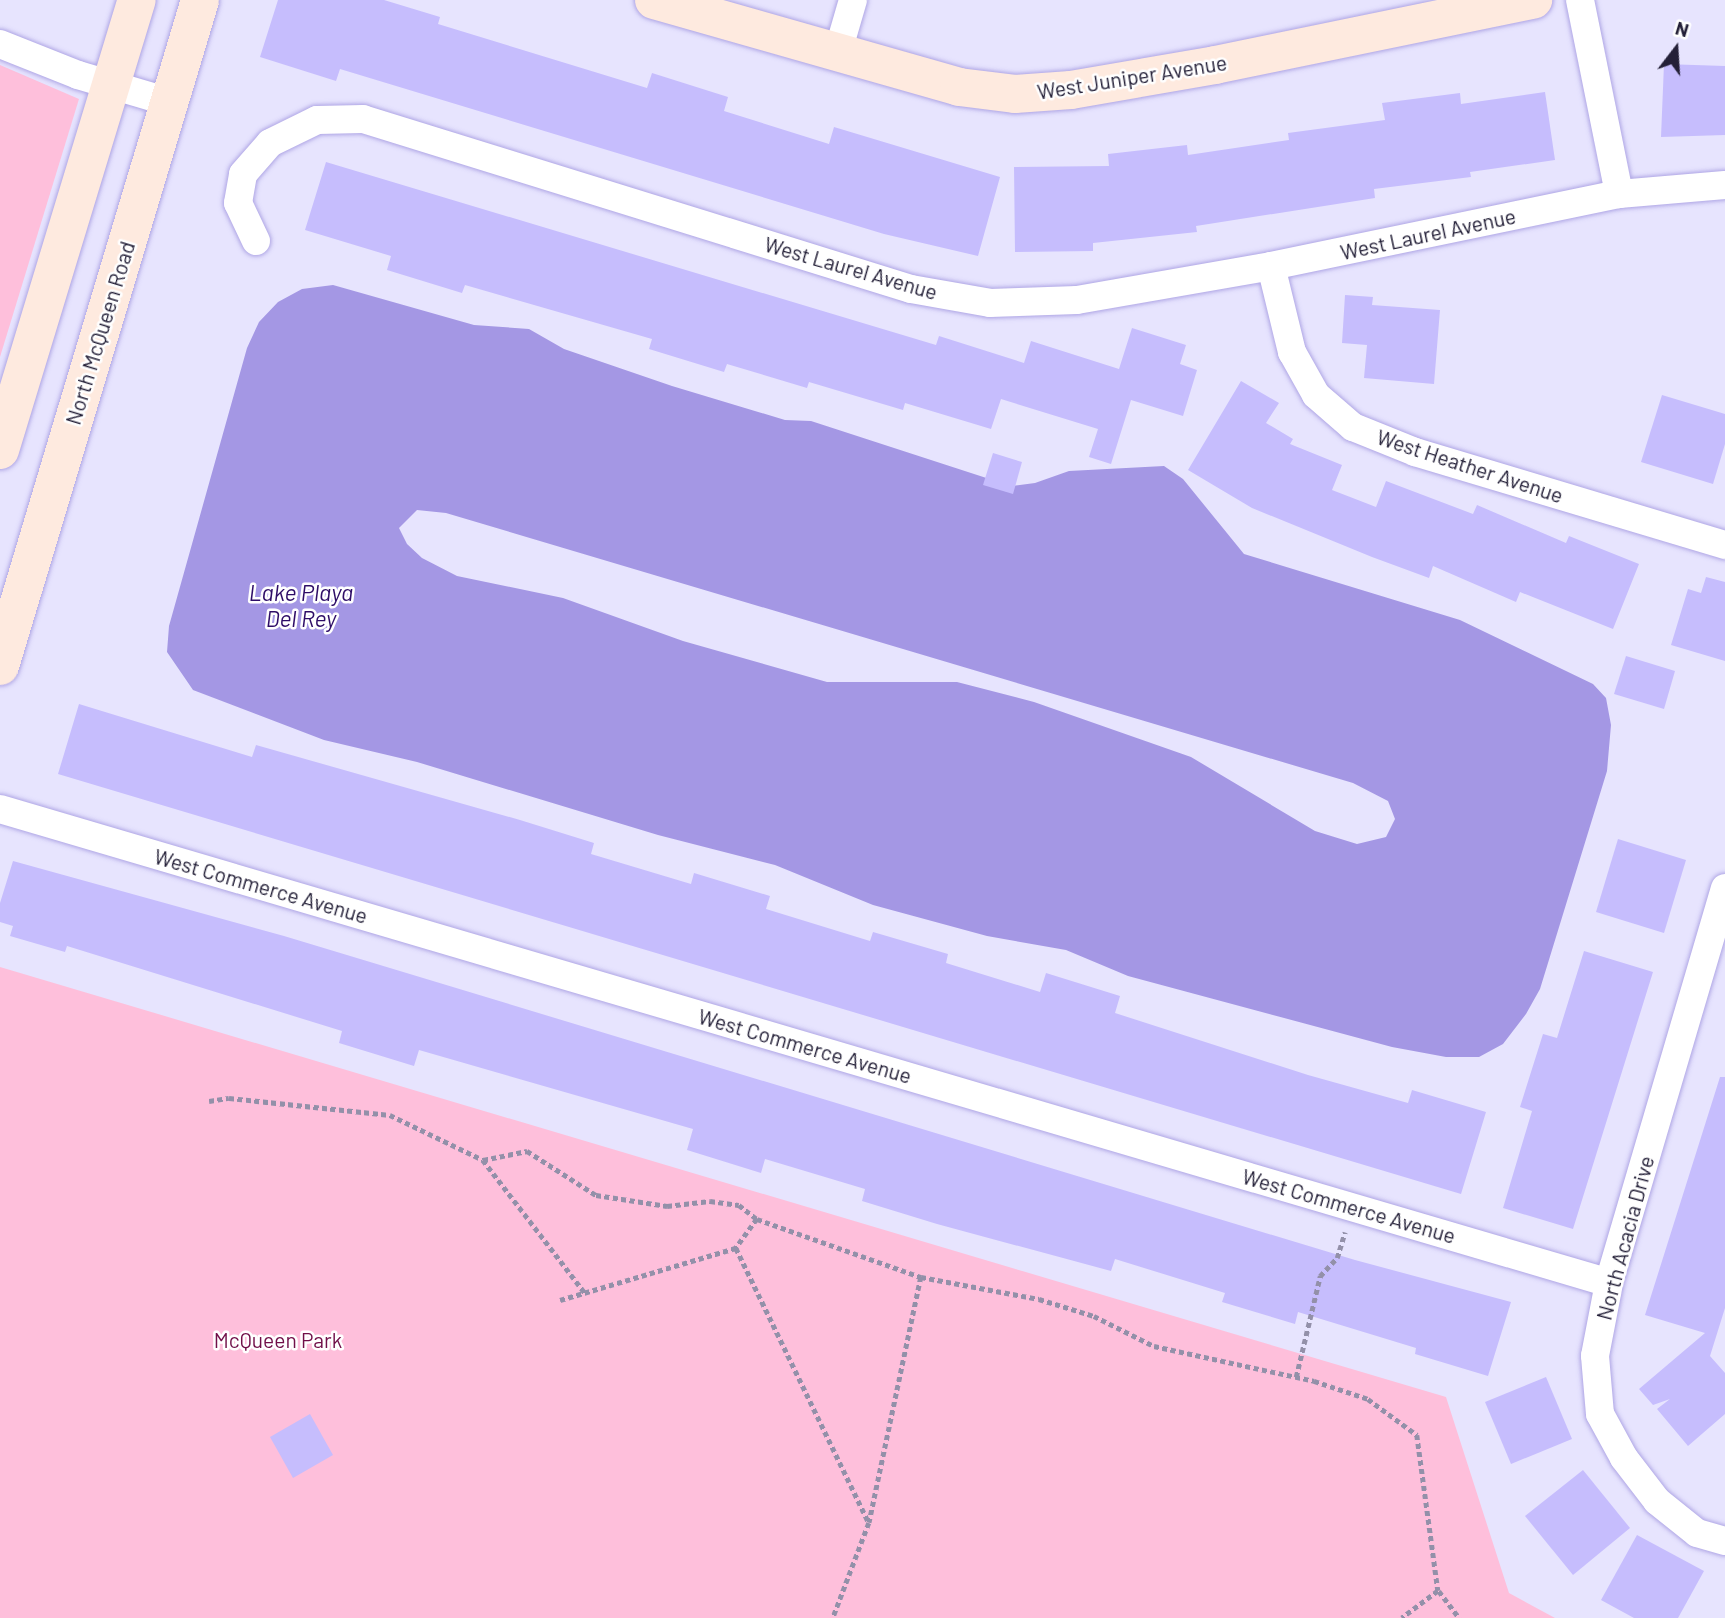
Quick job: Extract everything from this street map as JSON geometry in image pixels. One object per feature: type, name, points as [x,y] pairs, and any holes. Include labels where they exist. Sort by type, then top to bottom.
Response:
[{"type":"main road","points":[[0,450],[137,0]]},
{"type":"main road","name":"North McQueen Road","points":[[0,666],[200,0]]},
{"type":"main road","name":"West Juniper Avenue","points":[[654,0],[837,55],[959,87],[1014,94],[1071,90],[1533,0]]},
{"type":"street","points":[[837,55],[853,0]]},
{"type":"street","points":[[1580,0],[1619,194]]},
{"type":"street","points":[[0,44],[169,102]]},
{"type":"street","name":"West Laurel Avenue","points":[[256,241],[238,203],[243,174],[270,143],[317,120],[363,119],[911,289],[990,303],[1077,300],[1271,267],[1619,194],[1725,185]]},
{"type":"street","name":"West Heather Avenue","points":[[1271,267],[1292,352],[1316,395],[1353,427],[1415,452],[1725,545]]},
{"type":"street","name":"West Commerce Avenue","points":[[8,811],[1609,1283]]},
{"type":"street","name":"North Acacia Drive","points":[[1725,888],[1609,1283],[1595,1356],[1600,1414],[1624,1458],[1657,1501],[1698,1533],[1725,1541]]},
{"type":"path","points":[[209,1101],[229,1098],[390,1115],[483,1160],[585,1293]]},
{"type":"path","points":[[483,1160],[527,1151],[596,1195],[667,1206],[710,1201],[739,1205],[757,1219],[921,1277],[1040,1299],[1094,1316],[1154,1346],[1296,1377],[1368,1399],[1417,1435],[1438,1591],[1459,1618]]},
{"type":"path","points":[[1296,1377],[1320,1276],[1337,1258],[1353,1208]]},
{"type":"path","points":[[560,1300],[736,1248],[757,1219]]},
{"type":"path","points":[[736,1248],[869,1523]]},
{"type":"path","points":[[833,1618],[869,1523],[921,1277]]},
{"type":"path","points":[[1402,1618],[1438,1591]]},
{"type":"green space","points":[[0,65],[79,99],[0,357]]},
{"type":"green space","name":"McQueen Park","points":[[0,967],[1446,1397],[1509,1593],[1555,1618],[0,1618]]},
{"type":"water","name":"Lake Playa Del Rey","points":[[333,285],[474,325],[529,329],[564,349],[672,386],[785,420],[811,421],[1011,486],[1035,483],[1069,471],[1164,466],[1183,479],[1244,554],[1460,620],[1593,684],[1606,698],[1611,725],[1607,771],[1540,989],[1526,1014],[1503,1044],[1479,1057],[1446,1057],[1392,1047],[1128,976],[1066,950],[987,936],[873,905],[775,865],[658,835],[417,762],[324,740],[193,690],[167,652],[169,626],[247,348],[259,322],[278,302],[302,289]],"holes":[[[417,510],[446,513],[1353,783],[1388,801],[1395,819],[1386,837],[1357,844],[1315,831],[1191,757],[1034,702],[957,682],[827,682],[683,641],[563,598],[457,576],[422,558],[407,544],[399,528]]]},
{"type":"building","points":[[278,0],[384,0],[440,17],[438,24],[647,88],[652,73],[728,97],[724,111],[829,144],[834,127],[1000,177],[978,256],[884,234],[340,69],[336,81],[260,57]]},
{"type":"building","points":[[1664,64],[1725,66],[1725,135],[1661,137]]},
{"type":"building","points":[[1545,92],[1555,160],[1470,172],[1471,177],[1374,189],[1375,198],[1196,226],[1197,232],[1093,243],[1093,251],[1015,252],[1014,167],[1109,166],[1108,154],[1187,145],[1188,155],[1289,140],[1288,133],[1385,120],[1382,103],[1460,93],[1461,104]]},
{"type":"building","points":[[326,162],[936,345],[939,336],[1024,363],[1031,341],[1119,369],[1132,328],[1186,345],[1180,364],[1197,370],[1183,416],[1131,400],[1111,464],[1089,457],[1098,429],[1001,399],[991,429],[905,403],[903,410],[809,382],[807,388],[727,364],[724,372],[649,349],[652,339],[465,285],[462,293],[387,270],[391,256],[305,230]]},
{"type":"building","points":[[1345,295],[1373,297],[1372,305],[1440,310],[1434,384],[1364,378],[1367,345],[1342,343]]},
{"type":"building","points":[[1241,381],[1279,403],[1266,423],[1293,439],[1290,444],[1342,465],[1332,490],[1376,507],[1386,481],[1473,514],[1477,505],[1566,543],[1569,536],[1639,564],[1613,629],[1520,592],[1516,602],[1433,566],[1429,578],[1372,557],[1252,508],[1188,470]]},
{"type":"building","points":[[1662,395],[1725,414],[1725,444],[1713,484],[1641,462]]},
{"type":"building","points":[[993,453],[1022,462],[1013,494],[983,485]]},
{"type":"building","points":[[1706,577],[1725,582],[1725,661],[1671,645],[1688,589],[1701,593]]},
{"type":"building","points":[[1626,656],[1675,671],[1664,709],[1614,694]]},
{"type":"building","points":[[79,704],[252,757],[256,745],[520,820],[594,843],[591,854],[691,884],[694,873],[770,896],[766,909],[870,941],[873,932],[948,954],[946,963],[1040,992],[1046,973],[1120,996],[1115,1013],[1308,1075],[1408,1103],[1412,1090],[1486,1112],[1461,1194],[58,774]]},
{"type":"building","points":[[1618,839],[1686,860],[1664,933],[1596,912]]},
{"type":"building","points":[[13,861],[284,936],[1355,1260],[1511,1302],[1488,1376],[1415,1354],[1416,1348],[1298,1312],[1295,1324],[1222,1302],[1225,1293],[1115,1259],[1111,1271],[937,1224],[862,1201],[865,1189],[765,1159],[761,1173],[687,1150],[693,1129],[419,1050],[414,1066],[339,1043],[342,1031],[67,946],[65,952],[10,936],[13,926],[0,922],[0,903]]},
{"type":"building","points":[[1584,951],[1653,972],[1573,1229],[1503,1208],[1532,1111],[1520,1107],[1543,1034],[1557,1038]]},
{"type":"building","points":[[1720,1077],[1725,1077],[1725,1308],[1710,1356],[1725,1373],[1725,1414],[1688,1446],[1657,1409],[1670,1399],[1653,1405],[1639,1389],[1705,1333],[1645,1315]]},
{"type":"building","points":[[1546,1377],[1572,1439],[1511,1464],[1485,1402]]},
{"type":"building","points":[[310,1414],[333,1455],[293,1478],[270,1437]]},
{"type":"building","points":[[1583,1470],[1630,1528],[1573,1575],[1525,1516]]},
{"type":"building","points":[[1637,1535],[1704,1571],[1678,1618],[1634,1618],[1601,1600]]}]
